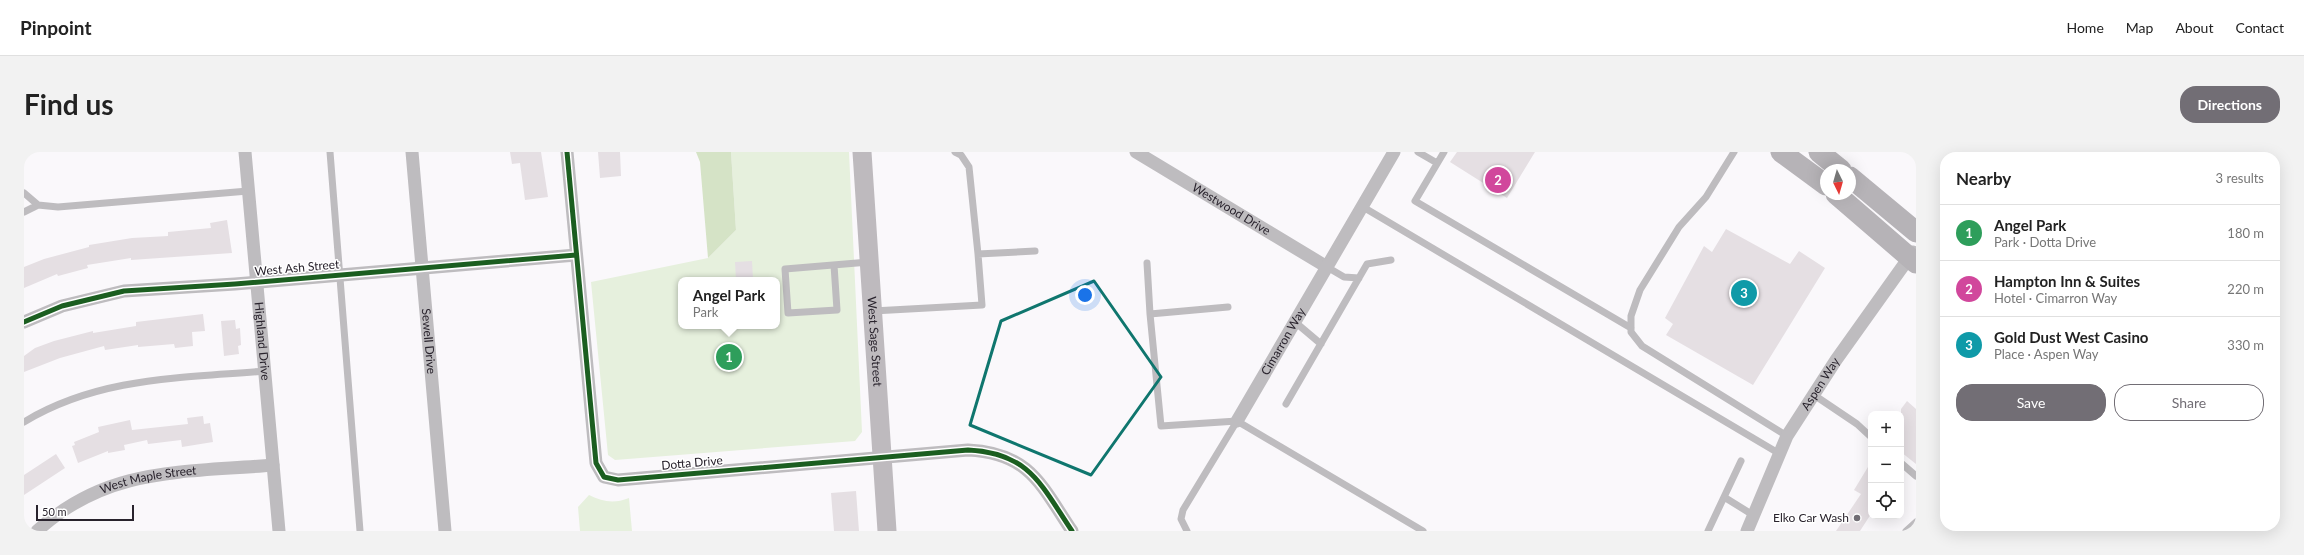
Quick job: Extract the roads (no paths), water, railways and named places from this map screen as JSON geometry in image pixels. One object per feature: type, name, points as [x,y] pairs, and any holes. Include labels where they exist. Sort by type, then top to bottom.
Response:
[{"type":"main road","points":[[1781,152],[1820,181]]},
{"type":"main road","points":[[1819,152],[1834,164]]},
{"type":"main road","points":[[1856,182],[1916,232]]},
{"type":"main road","points":[[1844,200],[1914,256]]},
{"type":"street","name":"Highland Drive","points":[[245,152],[279,531]]},
{"type":"street","name":"Sewell Drive","points":[[412,152],[445,531]]},
{"type":"street","name":"Dotta Drive","points":[[567,152],[596,463],[604,477],[618,480],[883,456],[968,450],[1004,454],[1022,464],[1036,478],[1072,531]]},
{"type":"street","name":"West Sage Street","points":[[862,152],[887,531]]},
{"type":"street","name":"Westwood Drive","points":[[1136,152],[1327,267]]},
{"type":"street","name":"Cimarron Way","points":[[1236,421],[1394,152]]},
{"type":"street","name":"West Ash Street","points":[[24,322],[62,306],[124,291],[257,282],[576,255]]},
{"type":"street","name":"Aspen Way","points":[[1747,531],[1787,436],[1836,360],[1914,256]]},
{"type":"street","name":"West Maple Street","points":[[37,531],[78,500],[124,481],[153,475],[273,465]]},
{"type":"lane","points":[[330,152],[360,531]]},
{"type":"lane","points":[[873,311],[982,305],[968,167],[961,155],[955,152]]},
{"type":"lane","points":[[1418,152],[1437,163]]},
{"type":"lane","points":[[1444,152],[1415,201],[1631,328]]},
{"type":"lane","points":[[1734,152],[1706,197],[1679,227],[1640,290],[1631,316],[1631,332],[1642,346],[1787,436]]},
{"type":"lane","points":[[24,193],[38,204],[58,207],[248,191]]},
{"type":"lane","points":[[24,212],[38,204]]},
{"type":"lane","points":[[1363,206],[1780,454]]},
{"type":"lane","points":[[978,254],[1035,251]]},
{"type":"lane","points":[[1286,404],[1367,264],[1391,260]]},
{"type":"lane","points":[[834,265],[838,310],[788,313],[784,269],[870,262]]},
{"type":"lane","points":[[1147,263],[1150,314],[1161,426],[1236,421],[1423,531]]},
{"type":"lane","points":[[1327,267],[1344,277],[1359,278]]},
{"type":"lane","points":[[1150,314],[1228,307]]},
{"type":"lane","points":[[1295,322],[1321,344]]},
{"type":"lane","points":[[24,422],[46,409],[65,401],[123,384],[264,371]]},
{"type":"lane","points":[[1814,395],[1857,424],[1868,434]]},
{"type":"lane","name":"Cimarron Way","points":[[1187,531],[1181,519],[1183,510],[1236,421]]},
{"type":"lane","points":[[1708,531],[1741,461]]},
{"type":"lane","points":[[1904,466],[1916,476]]},
{"type":"lane","points":[[1724,497],[1754,515]]},
{"type":"lane","points":[[1906,531],[1916,522]]},
{"type":"place","name":"Hampton Inn & Suites","points":[[1498,180]]},
{"type":"place","name":"Gold Dust West Casino","points":[[1744,293]]},
{"type":"place","name":"Angel Park","points":[[729,357]]},
{"type":"place","name":"Elko Car Wash","points":[[1857,518]]}]
